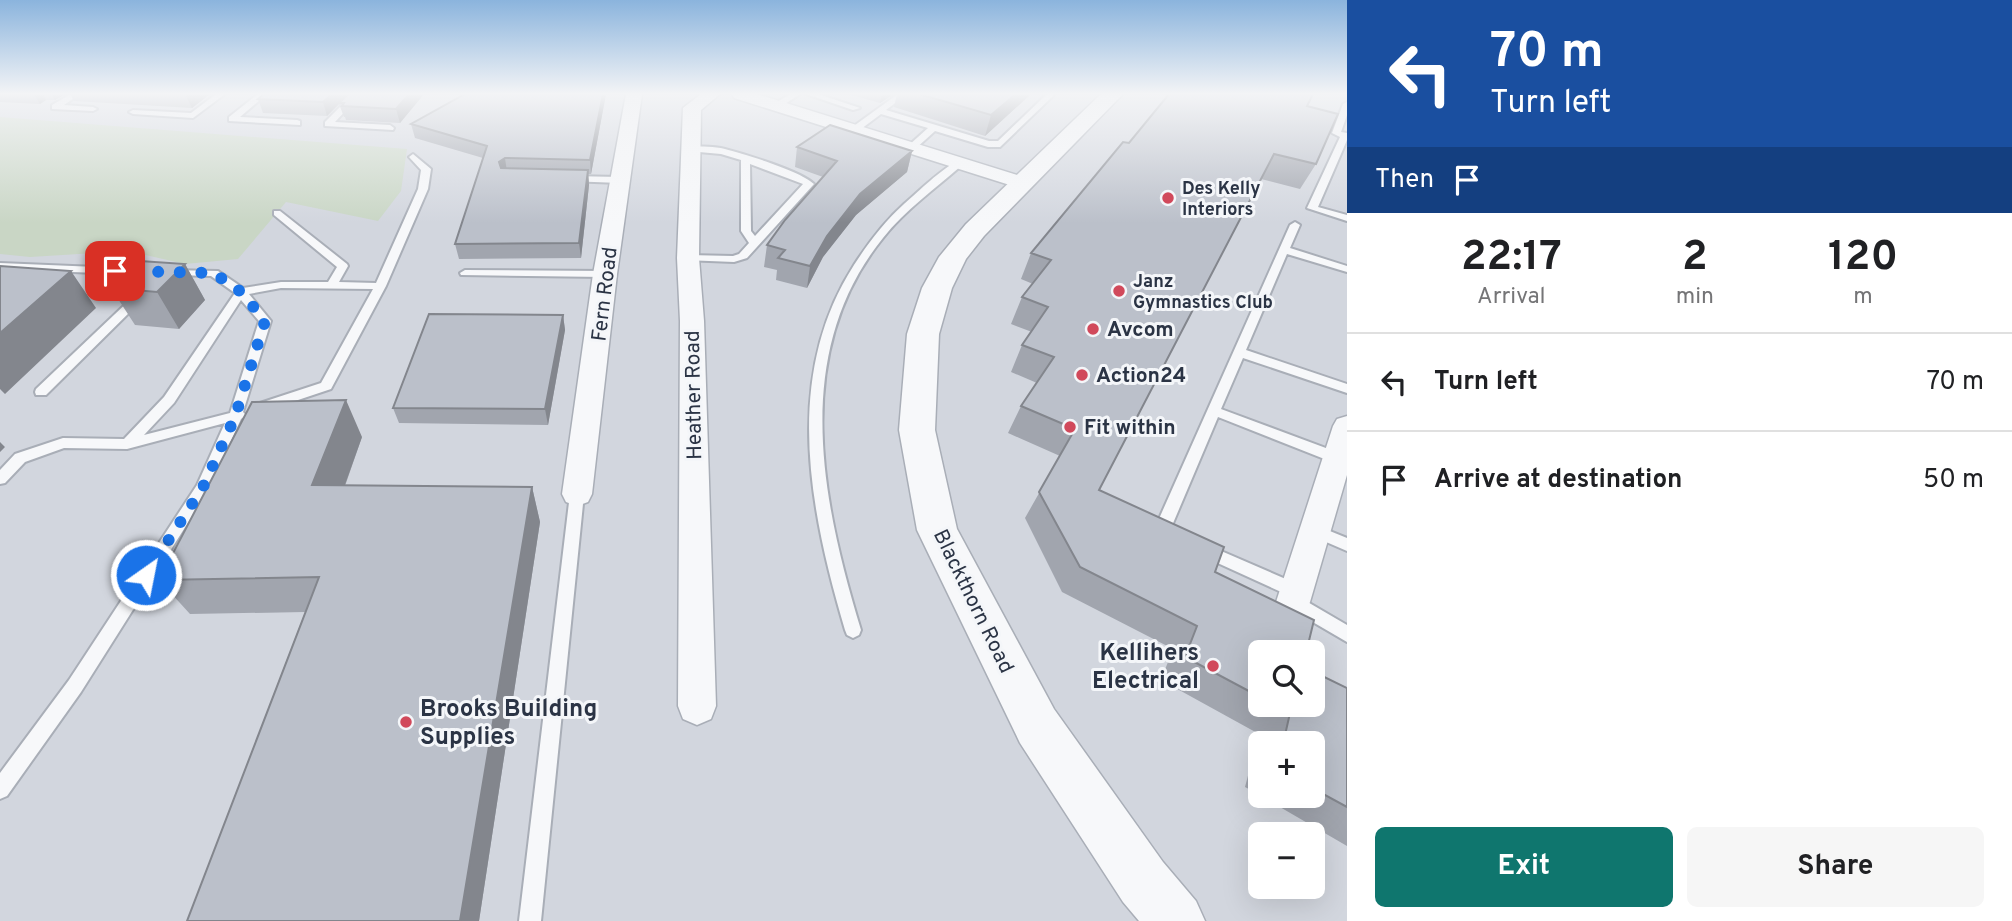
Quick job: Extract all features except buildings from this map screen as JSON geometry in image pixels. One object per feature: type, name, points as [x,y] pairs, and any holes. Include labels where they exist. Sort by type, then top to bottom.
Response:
[{"type":"street","name":"Fern Road","points":[[577,494],[605,274],[627,137]]},
{"type":"street","name":"Heather Road","points":[[691,137],[688,258],[692,321],[697,706]]},
{"type":"street","points":[[876,137],[1023,183]]},
{"type":"street","name":"Blackthorn Road","points":[[1070,137],[975,230],[953,257],[937,288],[923,334],[917,430],[937,530],[1037,726],[1143,881],[1176,921]]},
{"type":"street","points":[[1295,596],[1347,426]]},
{"type":"lane","points":[[911,148],[923,137]]},
{"type":"lane","points":[[962,137],[988,145],[1000,144],[1007,137]]},
{"type":"lane","points":[[1346,137],[1312,208],[1347,218]]},
{"type":"lane","points":[[688,258],[734,259],[743,256],[808,184],[802,179],[722,151],[691,149]]},
{"type":"lane","points":[[0,479],[20,458],[62,443],[127,444],[235,417],[326,386],[380,286],[423,189],[426,169],[413,157]]},
{"type":"lane","points":[[745,158],[746,231],[755,243]]},
{"type":"lane","points":[[853,630],[833,568],[816,473],[813,412],[817,379],[825,344],[846,290],[877,238],[958,163]]},
{"type":"lane","points":[[559,179],[620,180]]},
{"type":"lane","points":[[277,213],[343,266],[332,285]]},
{"type":"lane","points":[[1295,225],[1161,530],[1295,596],[1347,634]]},
{"type":"lane","points":[[1284,250],[1347,269]]},
{"type":"lane","points":[[0,266],[214,273],[241,292],[265,321],[235,417],[203,487],[75,686],[0,789]]},
{"type":"lane","points":[[8,281],[24,267]]},
{"type":"lane","points":[[465,273],[605,274]]},
{"type":"lane","points":[[127,444],[169,400],[241,292],[281,285],[380,286]]},
{"type":"lane","points":[[41,392],[147,289]]},
{"type":"lane","points":[[1239,352],[1347,388]]},
{"type":"lane","points":[[1214,411],[1337,458]]},
{"type":"lane","points":[[530,921],[577,494]]},
{"type":"lane","points":[[1315,531],[1347,545]]},
{"type":"shaded area","points":[[0,137],[1347,137],[1347,921],[0,921]]},
{"type":"green space","points":[[0,137],[254,137],[407,149],[401,191],[378,221],[286,202],[238,259],[185,264],[128,251],[30,257],[0,254]]},
{"type":"place","name":"Des Kelly Interiors","points":[[1168,198]]},
{"type":"place","name":"Janz Gymnastics Club","points":[[1119,291]]},
{"type":"place","name":"Avcom","points":[[1093,329]]},
{"type":"place","name":"Action24","points":[[1082,375]]},
{"type":"place","name":"Fit within","points":[[1070,427]]},
{"type":"place","name":"Kellihers Electrical","points":[[1213,666]]},
{"type":"place","name":"Brooks Building Supplies","points":[[406,722]]},
{"type":"route","points":[[115,271],[214,273],[241,292],[265,321],[235,417],[203,487],[146,575]]}]
